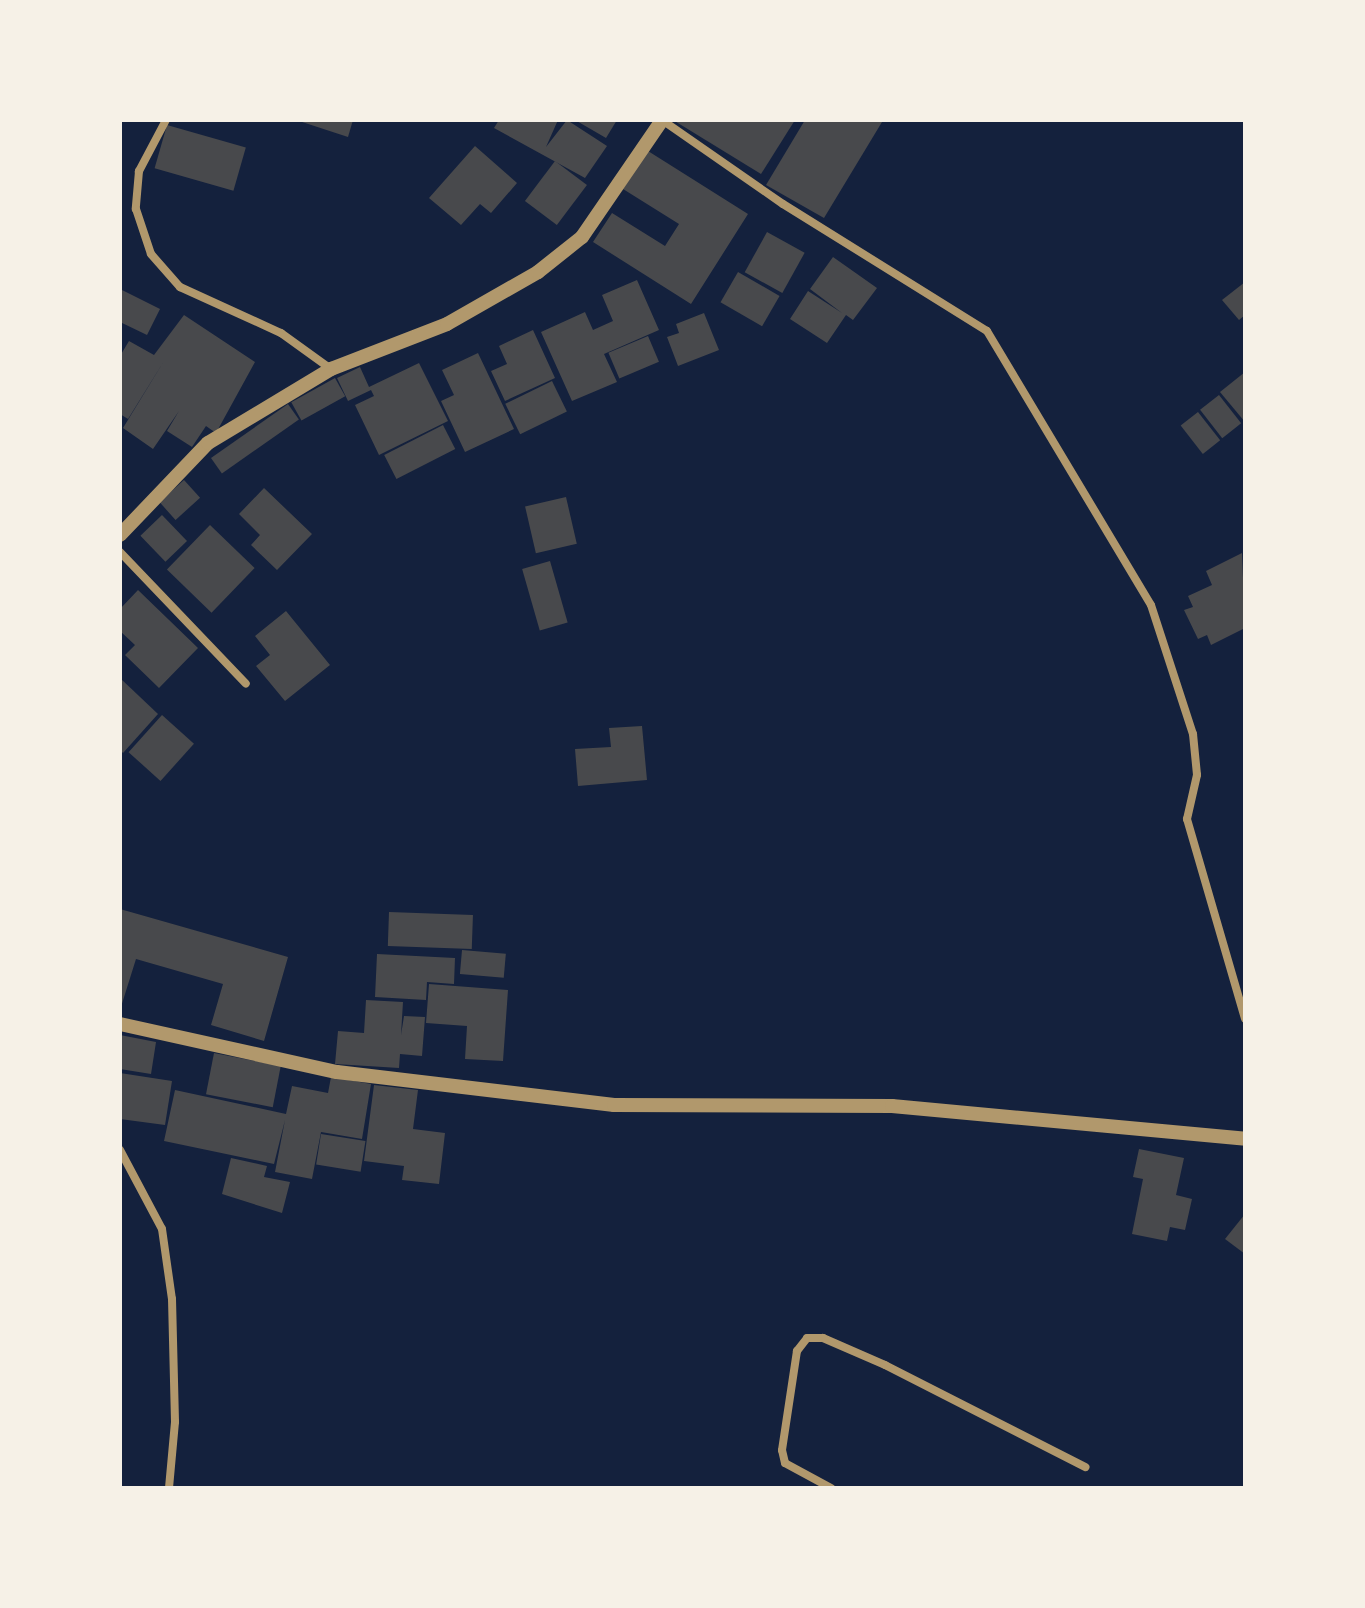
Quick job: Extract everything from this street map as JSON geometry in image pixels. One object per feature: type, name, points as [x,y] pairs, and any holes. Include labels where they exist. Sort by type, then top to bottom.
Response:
[{"type":"street","points":[[166,120],[139,171],[136,209],[151,254],[180,287],[281,333],[331,369]]},
{"type":"street","points":[[120,535],[208,443],[331,369],[447,324],[538,272],[582,237],[662,120],[783,204],[987,331],[1151,605],[1193,734],[1197,775],[1187,819],[1245,1019]]},
{"type":"street","points":[[120,552],[246,684]]},
{"type":"street","points":[[120,1024],[337,1072],[614,1105],[892,1106],[1245,1139]]},
{"type":"street","points":[[120,1150],[162,1229],[172,1299],[175,1422],[169,1488]]},
{"type":"street","points":[[831,1488],[785,1463],[782,1450],[797,1351],[807,1338],[823,1338],[885,1365],[1085,1467]]},
{"type":"building","points":[[296,120],[353,120],[348,137]]},
{"type":"building","points":[[499,120],[558,120],[546,147],[567,120],[607,146],[585,178],[494,128]]},
{"type":"building","points":[[575,120],[617,120],[606,138]]},
{"type":"building","points":[[673,120],[795,120],[761,174]]},
{"type":"building","points":[[805,120],[882,122],[824,218],[766,185]]},
{"type":"building","points":[[167,125],[246,148],[233,191],[155,168]]},
{"type":"building","points":[[475,146],[517,183],[491,213],[480,204],[461,225],[429,198]]},
{"type":"building","points":[[648,151],[748,214],[691,304],[593,242],[612,213],[665,246],[679,224],[623,189]]},
{"type":"building","points":[[555,161],[587,185],[557,225],[525,201]]},
{"type":"building","points":[[767,232],[805,253],[782,293],[745,272]]},
{"type":"building","points":[[833,257],[877,288],[853,320],[846,315],[827,343],[790,319],[808,291],[842,313],[810,289]]},
{"type":"building","points":[[738,272],[780,296],[762,326],[720,302]]},
{"type":"building","points":[[637,280],[659,330],[604,354],[617,382],[572,401],[541,332],[585,312],[593,330],[613,321],[602,295]]},
{"type":"building","points":[[1245,282],[1245,315],[1239,320],[1222,300]]},
{"type":"building","points":[[120,289],[160,309],[147,335],[120,322]]},
{"type":"building","points":[[704,313],[719,350],[678,366],[667,337],[679,333],[676,324]]},
{"type":"building","points":[[184,315],[255,362],[216,433],[206,426],[192,447],[167,431],[179,411],[153,449],[123,428],[164,361],[128,419],[120,414],[120,356],[129,341],[154,355]]},
{"type":"building","points":[[533,330],[555,378],[505,401],[491,371],[507,364],[499,346]]},
{"type":"building","points":[[648,336],[659,362],[619,379],[608,353]]},
{"type":"building","points":[[478,353],[514,429],[465,452],[441,401],[454,395],[442,370]]},
{"type":"building","points":[[419,363],[448,421],[379,455],[355,405],[374,396],[371,390],[348,401],[337,378],[360,367],[369,387]]},
{"type":"building","points":[[1245,372],[1245,422],[1220,392]]},
{"type":"building","points":[[335,378],[345,396],[301,421],[291,402]]},
{"type":"building","points":[[552,381],[567,412],[520,434],[505,404]]},
{"type":"building","points":[[1219,395],[1241,423],[1222,438],[1200,410]]},
{"type":"building","points":[[288,404],[299,420],[222,473],[211,458]]},
{"type":"building","points":[[1198,412],[1220,440],[1203,454],[1181,426]]},
{"type":"building","points":[[443,425],[455,449],[396,479],[384,455]]},
{"type":"building","points":[[184,480],[200,498],[176,520],[159,502]]},
{"type":"building","points":[[264,488],[312,534],[277,570],[251,545],[260,535],[239,514]]},
{"type":"building","points":[[566,497],[577,544],[536,553],[525,506]]},
{"type":"building","points":[[162,515],[187,541],[165,562],[140,536]]},
{"type":"building","points":[[210,525],[255,568],[212,613],[167,570]]},
{"type":"building","points":[[1242,553],[1245,628],[1211,645],[1207,635],[1198,639],[1184,610],[1193,607],[1188,596],[1212,585],[1206,571]]},
{"type":"building","points":[[550,561],[568,623],[540,631],[522,569]]},
{"type":"building","points":[[138,590],[198,648],[159,688],[125,655],[135,645],[120,631],[120,609]]},
{"type":"building","points":[[286,611],[330,665],[285,701],[256,666],[270,655],[255,636]]},
{"type":"building","points":[[120,678],[158,714],[123,753],[120,750]]},
{"type":"building","points":[[162,715],[194,744],[160,781],[129,752]]},
{"type":"building","points":[[642,726],[647,780],[578,786],[575,749],[611,747],[609,728]]},
{"type":"building","points":[[120,909],[288,957],[264,1041],[211,1025],[223,984],[136,959],[120,1010]]},
{"type":"building","points":[[389,912],[473,915],[472,949],[388,946]]},
{"type":"building","points":[[462,950],[506,954],[504,978],[460,974]]},
{"type":"building","points":[[377,954],[455,958],[454,984],[427,982],[426,1000],[375,997]]},
{"type":"building","points":[[429,984],[508,990],[503,1061],[465,1059],[467,1026],[426,1023]]},
{"type":"building","points":[[366,1000],[403,1002],[401,1035],[404,1016],[425,1017],[422,1056],[400,1054],[399,1068],[335,1064],[338,1031],[364,1033]]},
{"type":"building","points":[[120,1035],[156,1042],[151,1074],[120,1069]]},
{"type":"building","points":[[214,1053],[281,1066],[273,1107],[206,1094]]},
{"type":"building","points":[[120,1073],[172,1081],[165,1125],[120,1119]]},
{"type":"building","points":[[331,1077],[371,1084],[362,1139],[321,1132],[312,1179],[275,1172],[285,1120],[274,1164],[164,1141],[175,1090],[286,1114],[292,1086],[328,1093]]},
{"type":"building","points":[[374,1085],[418,1090],[413,1129],[445,1133],[439,1184],[402,1180],[404,1166],[364,1161]]},
{"type":"building","points":[[321,1134],[365,1141],[361,1172],[316,1165]]},
{"type":"building","points":[[1139,1149],[1184,1158],[1176,1195],[1192,1199],[1185,1230],[1170,1227],[1167,1241],[1132,1234],[1143,1179],[1133,1177]]},
{"type":"building","points":[[231,1158],[267,1166],[264,1177],[290,1182],[282,1213],[222,1194]]},
{"type":"building","points":[[1245,1214],[1245,1254],[1225,1239]]}]
